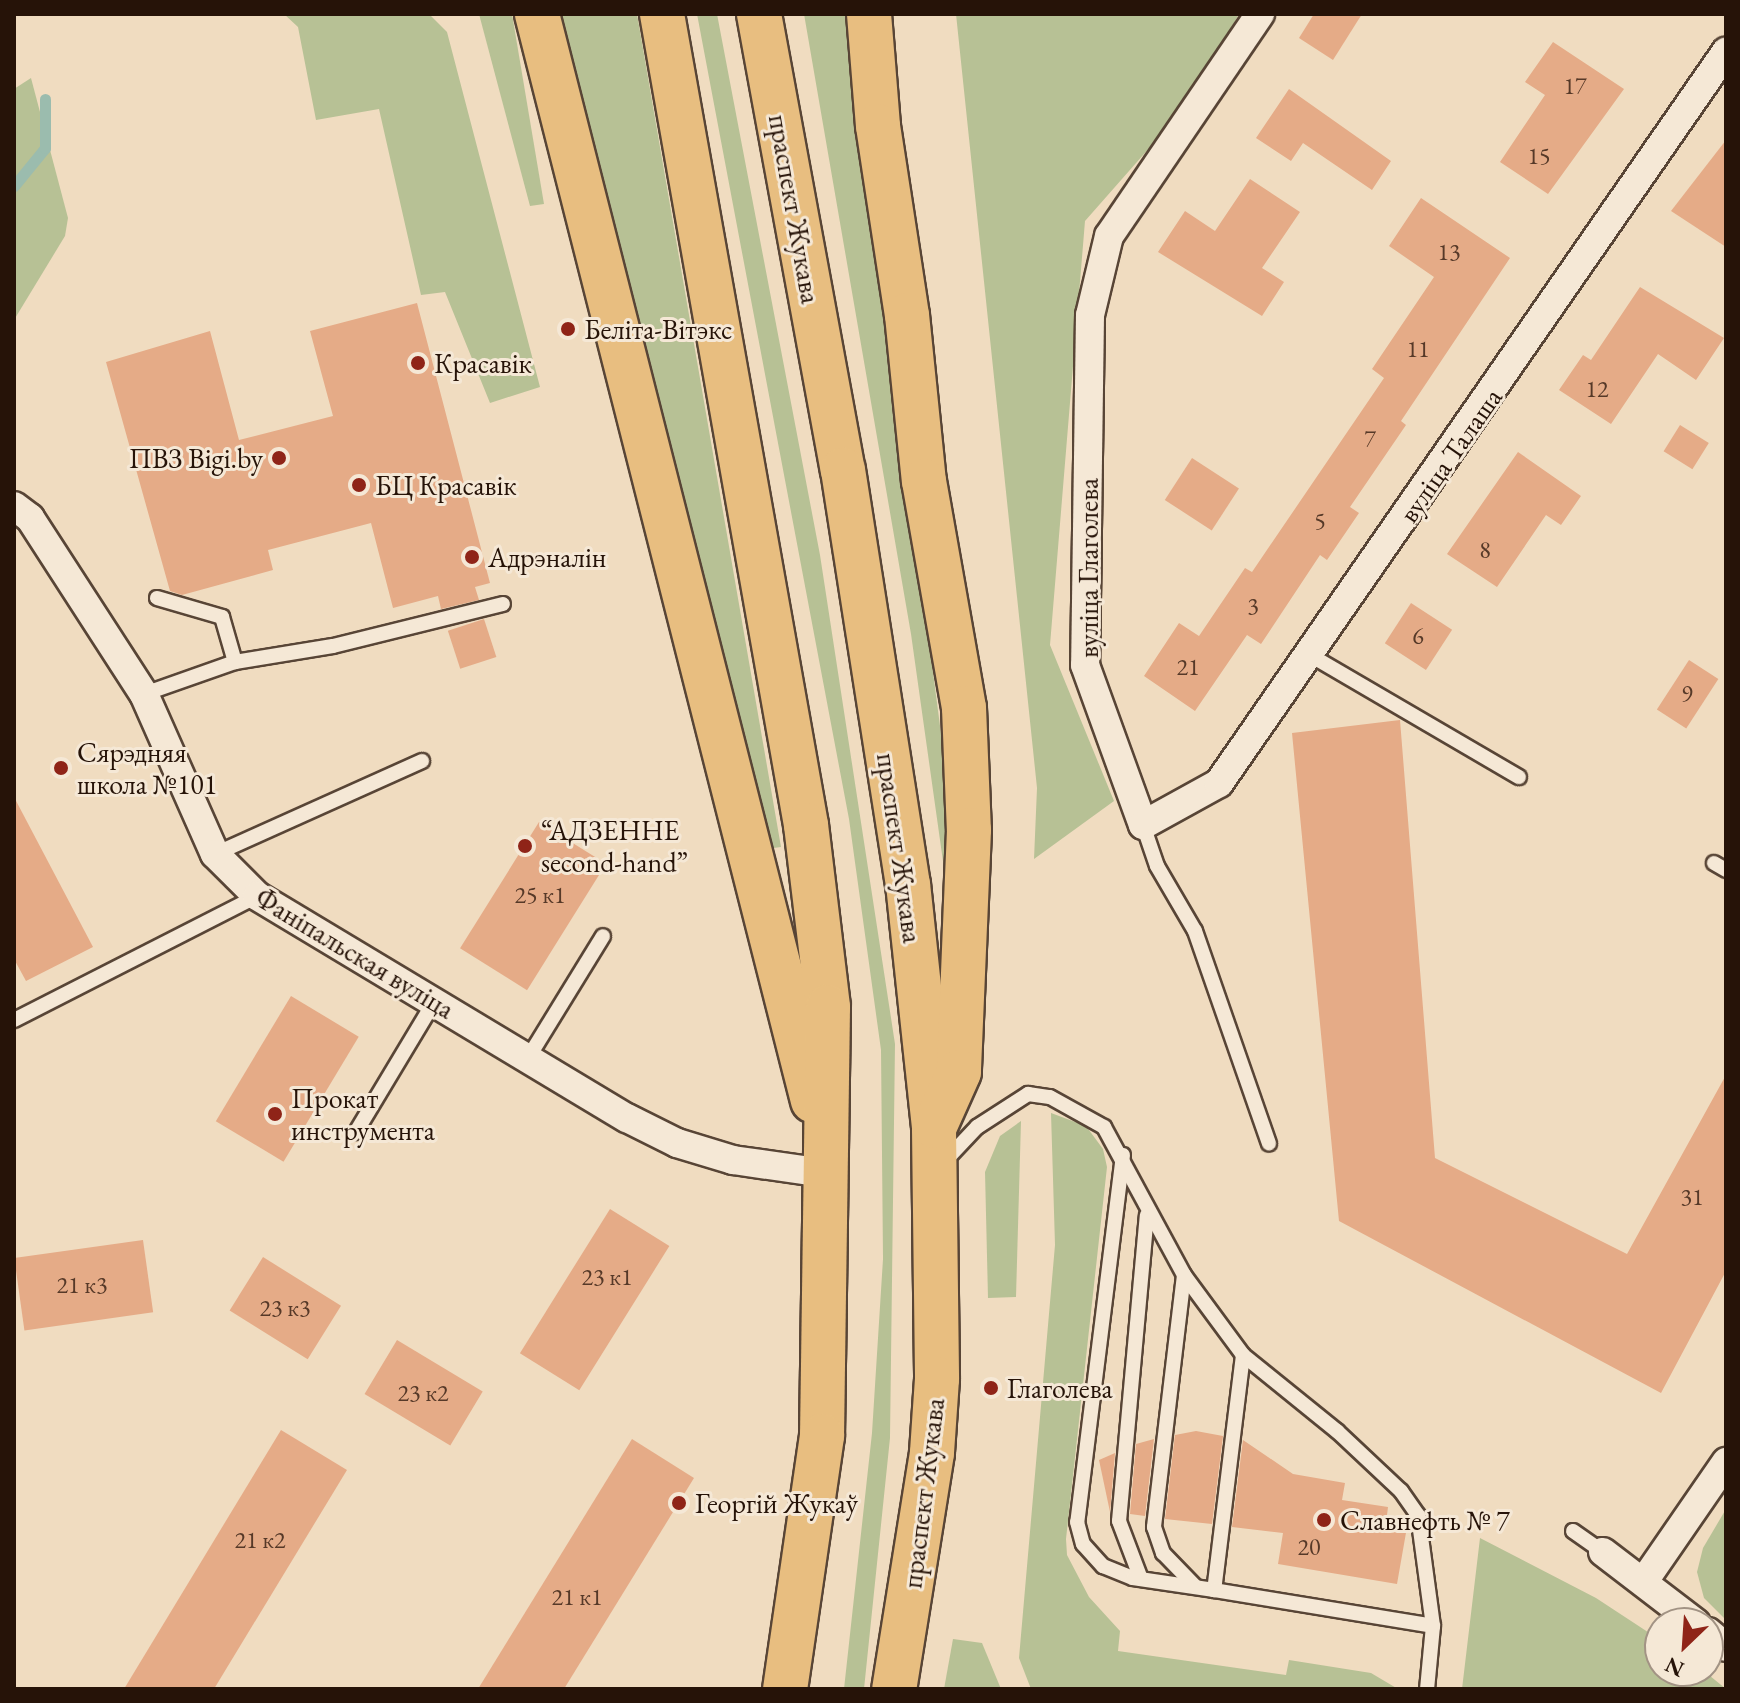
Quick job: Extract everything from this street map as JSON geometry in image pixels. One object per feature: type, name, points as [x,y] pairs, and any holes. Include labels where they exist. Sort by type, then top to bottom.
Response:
[{"type":"main road","points":[[537,14],[829,1165]]},
{"type":"main road","points":[[662,14],[806,825],[828,1007],[829,1165],[822,1436],[785,1689]]},
{"type":"main road","name":"праспект Жукава","points":[[759,14],[857,562],[908,884],[934,1129],[932,1453],[894,1689]]},
{"type":"main road","points":[[869,14],[878,126],[907,315],[924,481],[964,708],[969,830],[959,1072],[934,1129]]},
{"type":"street","name":"вуліца Глаголева","points":[[1143,825],[1085,665],[1090,315],[1109,236],[1260,14]]},
{"type":"street","name":"вуліца Талаша","points":[[1143,825],[1219,783],[1726,52]]},
{"type":"street","name":"Фаніпальская вуліца","points":[[14,506],[30,518],[144,694],[215,854],[257,896],[677,1143],[733,1160],[829,1165]]},
{"type":"street","points":[[1644,1581],[1726,1462]]},
{"type":"street","points":[[1603,1552],[1676,1607]]},
{"type":"lane","points":[[157,598],[222,617],[235,662]]},
{"type":"lane","points":[[144,694],[235,662],[333,646],[503,604]]},
{"type":"lane","points":[[1310,655],[1519,777]]},
{"type":"lane","points":[[215,854],[422,761]]},
{"type":"lane","points":[[1143,825],[1157,866],[1195,931],[1269,1143]]},
{"type":"lane","points":[[14,1020],[257,896]]},
{"type":"lane","points":[[528,1058],[603,936]]},
{"type":"lane","points":[[356,1132],[434,1002]]},
{"type":"lane","points":[[934,1173],[977,1127],[1028,1094],[1050,1097],[1104,1127],[1123,1154],[1147,1214],[1184,1275],[1243,1355],[1337,1431],[1410,1503],[1418,1515],[1433,1626],[1427,1689]]},
{"type":"lane","points":[[1123,1154],[1077,1522],[1083,1544],[1103,1566],[1141,1579],[1433,1626]]},
{"type":"lane","points":[[1141,1579],[1119,1521],[1147,1214]]},
{"type":"lane","points":[[1184,1275],[1154,1527],[1163,1553],[1196,1587]]},
{"type":"lane","points":[[1214,1590],[1243,1355]]},
{"type":"lane","points":[[1573,1531],[1603,1552]]},
{"type":"green space","points":[[284,14],[429,14],[447,32],[540,387],[490,403],[445,292],[421,295],[379,109],[316,120],[298,27]]},
{"type":"green space","points":[[479,14],[512,14],[544,204],[530,206]]},
{"type":"green space","points":[[559,14],[637,14],[781,847],[766,849],[728,677],[666,451]]},
{"type":"green space","points":[[697,14],[717,14],[820,555],[895,1044],[890,1438],[864,1689],[844,1689],[872,1433],[883,1259],[881,1050],[849,819]]},
{"type":"green space","points":[[804,14],[847,14],[951,810],[950,911],[911,634]]},
{"type":"green space","points":[[956,14],[1239,14],[1188,104],[1085,221],[1050,645],[1114,801],[1034,859],[1037,788]]},
{"type":"green space","points":[[31,78],[68,218],[65,236],[14,320],[14,89]]},
{"type":"green space","points":[[1051,1113],[1086,1126],[1103,1149],[1107,1167],[1066,1539],[1067,1555],[1089,1597],[1120,1631],[1118,1651],[1286,1675],[1289,1660],[1371,1673],[1398,1689],[1031,1689],[1019,1658],[1055,1245]]},
{"type":"green space","points":[[1021,1121],[1016,1297],[988,1298],[985,1172],[1000,1136]]},
{"type":"green space","points":[[1726,1509],[1726,1620],[1724,1607],[1713,1607],[1704,1598],[1697,1572],[1703,1548]]},
{"type":"green space","points":[[1480,1538],[1596,1598],[1644,1630],[1644,1687],[1726,1689],[1462,1689]]},
{"type":"green space","points":[[953,1639],[982,1643],[1001,1689],[944,1689]]},
{"type":"building","points":[[1314,14],[1362,14],[1333,60],[1299,38]]},
{"type":"building","points":[[1553,42],[1624,89],[1548,194],[1500,162],[1545,95],[1525,82]]},
{"type":"building","points":[[1289,89],[1391,161],[1372,190],[1303,143],[1291,161],[1256,138]]},
{"type":"building","points":[[1726,140],[1726,247],[1671,211]]},
{"type":"building","points":[[1250,179],[1300,212],[1262,268],[1284,282],[1262,316],[1158,252],[1185,211],[1215,231]]},
{"type":"building","points":[[1421,198],[1510,258],[1401,421],[1406,425],[1350,507],[1359,513],[1327,560],[1320,555],[1261,644],[1247,635],[1195,711],[1144,676],[1179,623],[1199,636],[1245,568],[1252,572],[1384,378],[1372,369],[1434,277],[1389,246]]},
{"type":"building","points":[[1640,287],[1724,338],[1696,380],[1658,354],[1611,424],[1559,390],[1583,355],[1591,360]]},
{"type":"building","name":"БЦ Красавік","points":[[417,303],[490,583],[475,587],[479,600],[441,609],[438,596],[393,608],[371,523],[268,550],[273,570],[182,595],[170,591],[106,362],[210,331],[239,440],[333,416],[310,331]]},
{"type":"building","points":[[1680,425],[1709,443],[1692,469],[1664,451]]},
{"type":"building","points":[[1518,452],[1581,496],[1561,525],[1546,515],[1497,587],[1447,554]]},
{"type":"building","points":[[1192,458],[1239,488],[1212,530],[1165,500]]},
{"type":"building","points":[[1411,603],[1452,630],[1426,670],[1385,643]]},
{"type":"building","points":[[484,619],[496,657],[460,669],[448,631]]},
{"type":"building","points":[[1689,660],[1718,679],[1686,729],[1657,709]]},
{"type":"building","points":[[1400,720],[1435,1158],[1627,1254],[1726,1075],[1726,1271],[1661,1393],[1339,1221],[1292,733]]},
{"type":"building","points":[[14,797],[93,947],[26,981],[14,959]]},
{"type":"building","points":[[539,822],[606,864],[527,990],[460,948]]},
{"type":"building","points":[[291,996],[359,1037],[284,1162],[216,1121]]},
{"type":"building","points":[[610,1209],[669,1246],[579,1390],[520,1353]]},
{"type":"building","points":[[143,1240],[153,1312],[24,1330],[14,1258]]},
{"type":"building","points":[[263,1257],[341,1306],[308,1359],[230,1310]]},
{"type":"building","points":[[397,1340],[483,1392],[450,1446],[365,1394]]},
{"type":"building","points":[[281,1430],[347,1470],[327,1503],[214,1689],[124,1689]]},
{"type":"building","points":[[1196,1431],[1223,1436],[1212,1524],[1165,1519],[1175,1435]]},
{"type":"building","points":[[632,1439],[694,1478],[564,1689],[478,1689]]},
{"type":"building","points":[[1154,1439],[1145,1516],[1130,1514],[1136,1444]]},
{"type":"building","points":[[1243,1440],[1293,1474],[1345,1483],[1342,1500],[1388,1507],[1386,1523],[1407,1527],[1397,1584],[1278,1564],[1283,1533],[1232,1527]]},
{"type":"building","points":[[1115,1453],[1110,1512],[1099,1460]]},
{"type":"waterway","points":[[14,186],[45,148],[45,99]]},
{"type":"place","name":"Беліта-Вітэкс","points":[[568,329]]},
{"type":"place","name":"Красавік","points":[[418,363]]},
{"type":"place","name":"ПВЗ Bigi.by","points":[[279,458]]},
{"type":"place","name":"БЦ Красавік","points":[[359,485]]},
{"type":"place","name":"Адрэналін","points":[[472,557]]},
{"type":"place","name":"Сярэдняя школа №101","points":[[61,768]]},
{"type":"place","name":"“АДЗЕННЕ second-hand”","points":[[525,846]]},
{"type":"place","name":"Прокат инструмента","points":[[275,1114]]},
{"type":"place","name":"Глаголева","points":[[991,1388]]},
{"type":"place","name":"Георгій Жукаў","points":[[679,1503]]},
{"type":"place","name":"Славнефть № 7","points":[[1324,1520]]}]
